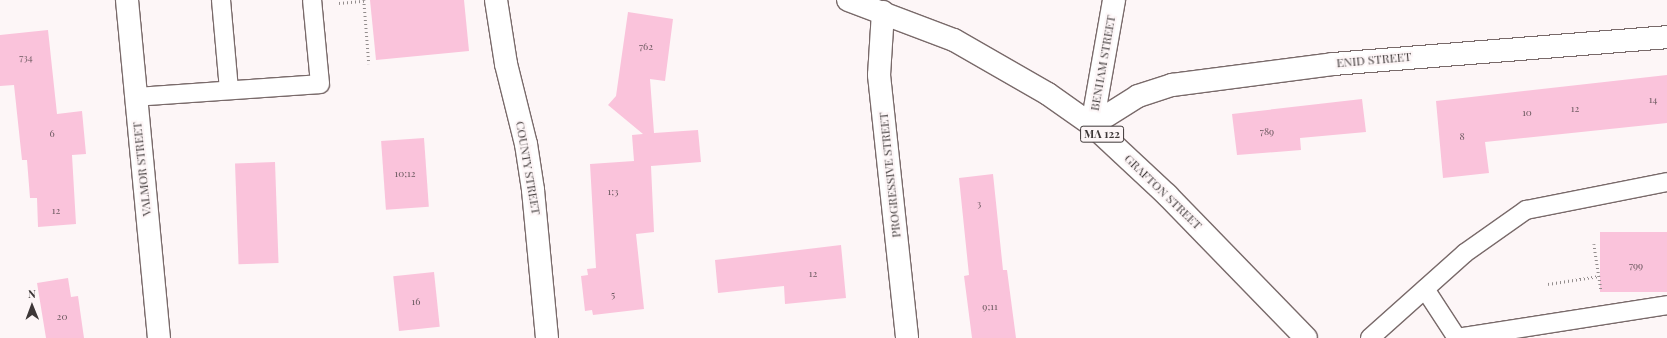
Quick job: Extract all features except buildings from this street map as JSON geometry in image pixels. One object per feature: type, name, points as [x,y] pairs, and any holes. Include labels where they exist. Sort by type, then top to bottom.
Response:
[{"type":"main road","name":"VALMOR STREET","points":[[127,0],[159,338]]},
{"type":"main road","name":"COUNTY STREET","points":[[496,0],[504,57],[526,144],[533,190],[547,338]]},
{"type":"main road","name":"GRAFTON STREET","points":[[848,0],[954,40],[1002,65],[1092,125],[1167,195],[1306,338]]},
{"type":"main road","name":"BENHAM STREET","points":[[1092,125],[1114,0]]},
{"type":"main road","name":"PROGRESSIVE STREET","points":[[883,12],[879,75],[907,338]]},
{"type":"main road","name":"ENID STREET","points":[[1092,125],[1138,96],[1172,84],[1333,64],[1667,37]]},
{"type":"lane","points":[[221,0],[229,90]]},
{"type":"lane","points":[[135,97],[320,84],[312,0]]},
{"type":"lane","points":[[1370,338],[1464,254],[1526,210],[1667,182]]},
{"type":"lane","points":[[1425,289],[1457,338],[1667,305]]},
{"type":"path","points":[[364,0],[369,64]]},
{"type":"path","points":[[1594,244],[1602,291]]},
{"type":"path","points":[[1548,284],[1599,276]]}]
